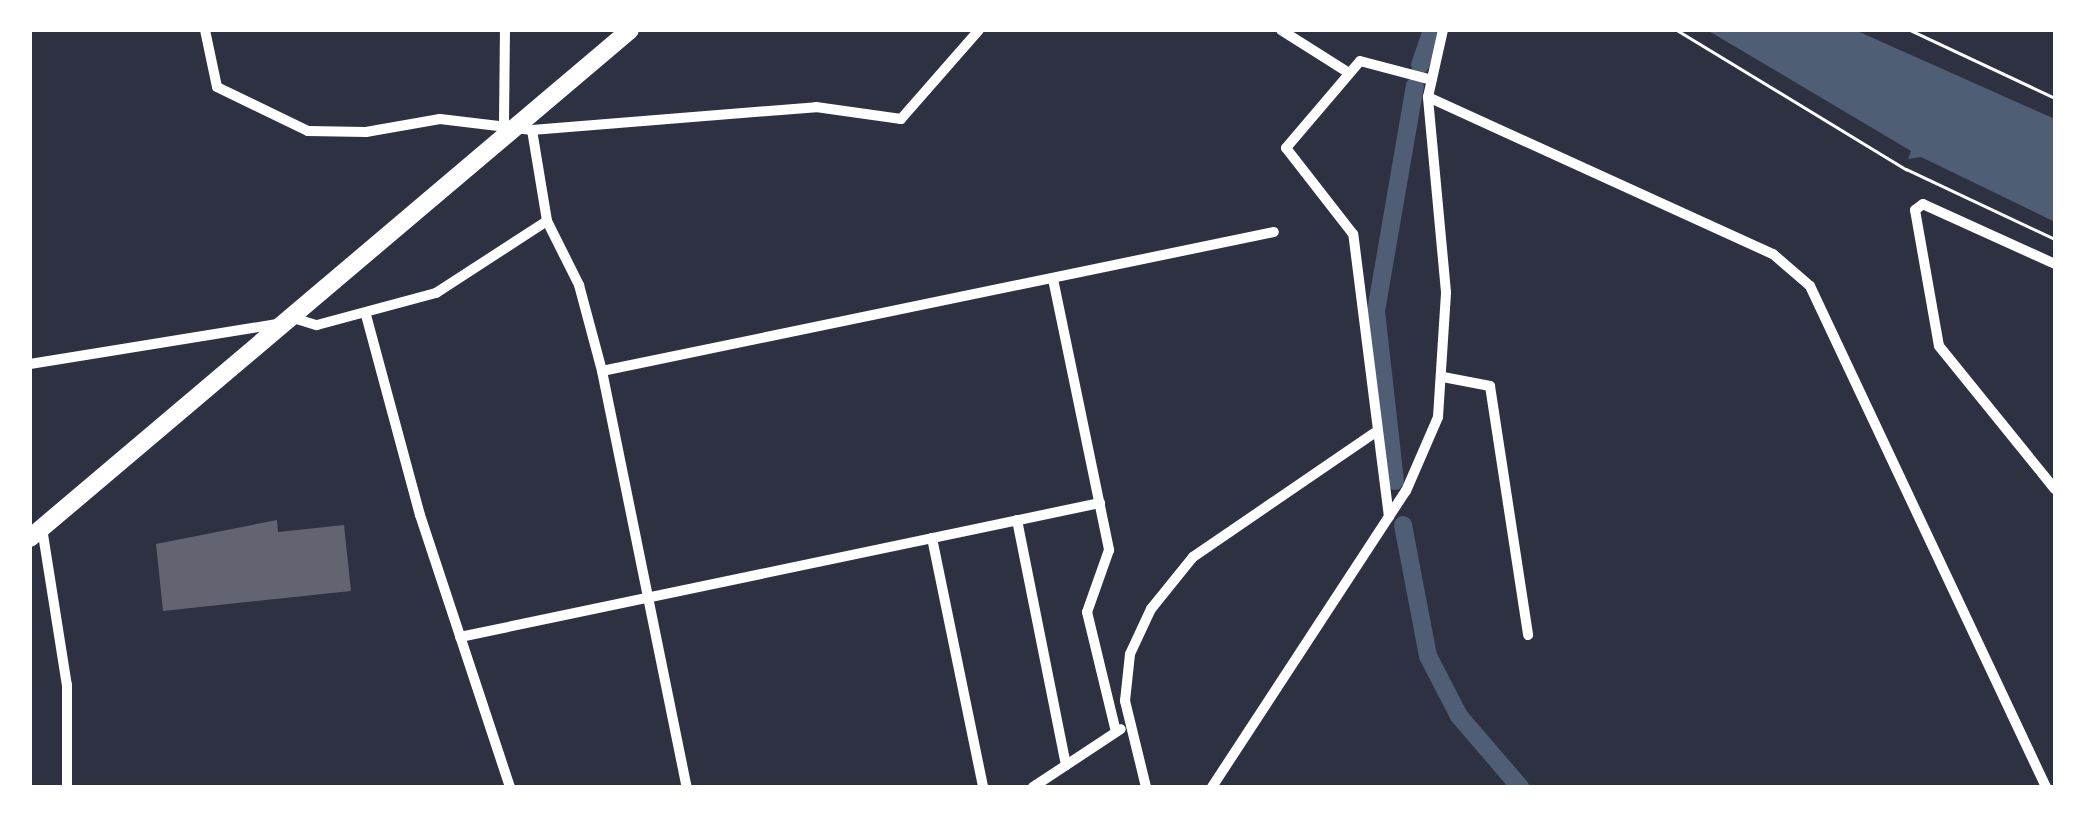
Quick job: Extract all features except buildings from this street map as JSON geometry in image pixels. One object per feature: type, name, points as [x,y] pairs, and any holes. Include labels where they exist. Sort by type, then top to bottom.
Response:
[{"type":"main road","points":[[36,532],[280,320],[630,30]]},
{"type":"street","points":[[205,30],[217,87],[308,130],[517,125],[816,107],[901,119],[979,30]]},
{"type":"street","points":[[505,30],[517,125],[547,221],[579,285],[602,371],[686,787]]},
{"type":"street","points":[[1281,30],[1348,73]]},
{"type":"street","points":[[1212,787],[1389,517],[1431,440],[1444,377],[1446,292],[1428,97],[1443,30]]},
{"type":"street","points":[[1389,517],[1374,433],[1353,234],[1286,148],[1348,73],[1369,60],[1432,80]]},
{"type":"street","points":[[1428,97],[1772,254],[1810,286],[2046,787]]},
{"type":"street","points":[[2055,264],[1923,204],[1914,210],[1938,346],[2055,489]]},
{"type":"street","points":[[30,364],[280,320],[317,325],[366,314],[436,293],[547,221]]},
{"type":"street","points":[[602,371],[1274,232]]},
{"type":"street","points":[[1053,279],[1110,557],[1088,628],[1121,728],[1146,787]]},
{"type":"street","points":[[366,314],[460,637],[510,787]]},
{"type":"street","points":[[1444,377],[1490,386],[1528,635]]},
{"type":"street","points":[[1034,787],[1121,728],[1130,654],[1171,578],[1374,433]]},
{"type":"street","points":[[460,637],[648,594],[1100,503]]},
{"type":"street","points":[[1016,520],[1066,765]]},
{"type":"street","points":[[36,532],[67,685],[67,787]]},
{"type":"street","points":[[932,538],[983,787]]},
{"type":"path","points":[[1677,30],[1906,169],[2055,239]]},
{"type":"path","points":[[1910,30],[2055,98]]},
{"type":"water","points":[[1707,30],[1855,30],[2055,119],[2055,222],[1921,157],[1908,159],[1911,151]]},
{"type":"waterway","points":[[1420,65],[1432,30]]},
{"type":"waterway","points":[[1395,481],[1376,311],[1415,86]]},
{"type":"waterway","points":[[1403,525],[1428,656],[1459,716],[1520,787]]}]
